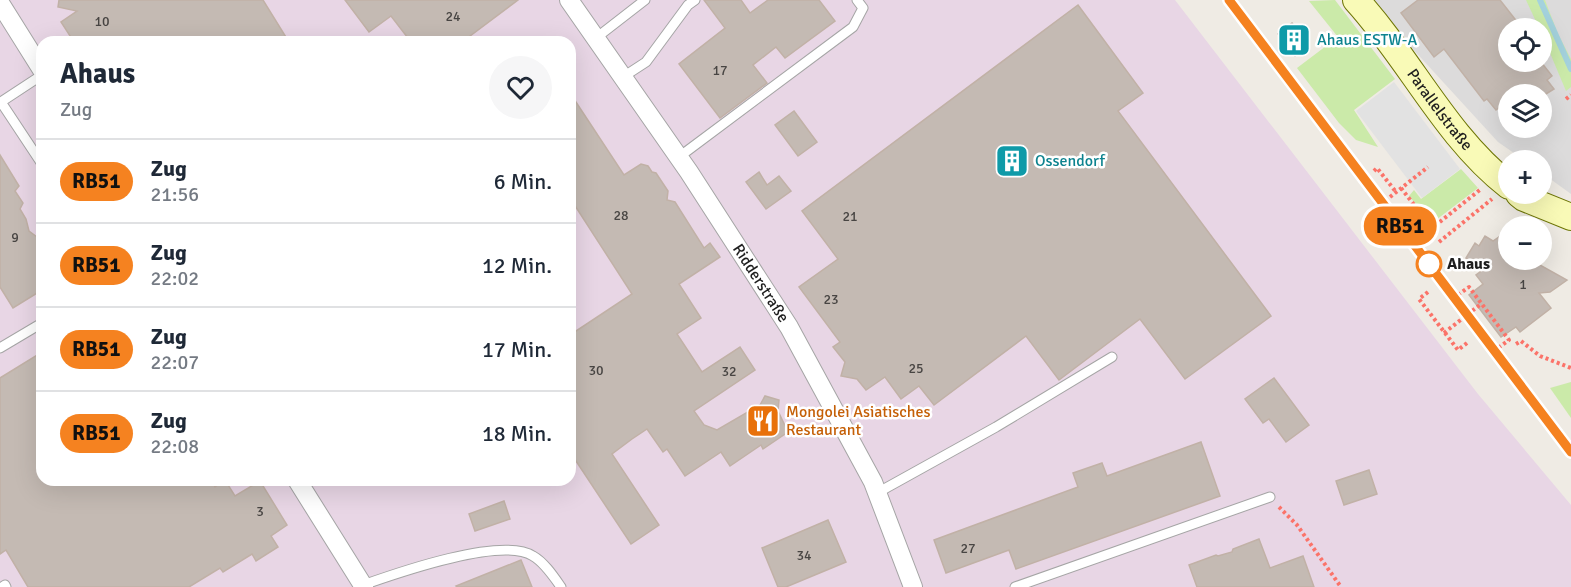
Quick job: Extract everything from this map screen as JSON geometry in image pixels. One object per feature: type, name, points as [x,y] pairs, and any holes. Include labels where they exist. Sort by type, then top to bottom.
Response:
[{"type":"main road","name":"Parallelstraße","points":[[1356,0],[1466,145],[1498,183]]},
{"type":"main road","name":"Parallelstraße","points":[[1539,204],[1571,217]]},
{"type":"street","name":"Ridderstraße","points":[[569,0],[679,157],[789,327],[873,482],[912,587]]},
{"type":"street","points":[[0,3],[36,60]]},
{"type":"street","points":[[301,486],[363,586]]},
{"type":"lane","points":[[596,38],[645,0]]},
{"type":"lane","points":[[623,77],[646,62],[688,5],[695,0]]},
{"type":"lane","points":[[679,157],[853,27],[863,8],[857,0]]},
{"type":"lane","points":[[36,79],[1,102],[36,155]]},
{"type":"lane","points":[[0,348],[36,326]]},
{"type":"lane","points":[[877,493],[996,427],[1112,357]]},
{"type":"lane","points":[[1015,587],[1270,497]]},
{"type":"lane","points":[[363,586],[415,567],[466,555],[514,550],[533,555],[554,576],[561,587]]},
{"type":"path","points":[[1566,99],[1571,95]]},
{"type":"path","points":[[1390,197],[1428,166]]},
{"type":"path","points":[[1374,171],[1377,168],[1432,228]]},
{"type":"path","points":[[1421,237],[1432,228],[1498,193]]},
{"type":"path","points":[[1439,242],[1498,194]]},
{"type":"path","points":[[1458,295],[1468,287],[1509,340],[1498,348]]},
{"type":"path","points":[[1428,292],[1419,299],[1444,333],[1458,350],[1467,343]]},
{"type":"path","points":[[1444,333],[1481,304]]},
{"type":"path","points":[[1516,344],[1521,341],[1540,356],[1571,368]]},
{"type":"path","points":[[1270,497],[1296,525],[1341,587]]},
{"type":"shaded area","points":[[0,0],[1175,0],[1478,394],[1571,505],[1571,587],[0,587]]},
{"type":"shaded area","points":[[1368,0],[1571,0],[1571,194],[1552,180],[1552,150],[1510,150],[1498,142]]},
{"type":"shaded area","points":[[1394,82],[1460,169],[1422,198],[1356,111]]},
{"type":"green space","points":[[1335,0],[1395,79],[1354,110],[1378,147],[1356,140],[1339,123],[1297,68],[1338,37],[1309,1]]},
{"type":"green space","points":[[1526,0],[1545,0],[1552,18],[1534,18]]},
{"type":"green space","points":[[1552,18],[1571,59],[1571,87],[1566,91],[1552,58]]},
{"type":"green space","points":[[1461,169],[1478,188],[1432,223],[1409,196],[1414,190],[1421,199]]},
{"type":"green space","points":[[1571,382],[1571,418],[1550,388]]},
{"type":"building","points":[[59,0],[263,0],[285,36],[70,36],[61,22],[77,11],[58,7]]},
{"type":"building","points":[[345,0],[518,0],[470,36],[406,36],[391,16],[369,32]]},
{"type":"building","points":[[704,0],[741,0],[750,13],[768,0],[819,0],[835,21],[785,58],[776,47],[753,65],[767,83],[720,118],[679,64],[725,28]]},
{"type":"building","points":[[1418,0],[1500,0],[1514,18],[1498,18],[1498,72],[1549,72],[1552,76],[1547,80],[1550,84],[1498,84],[1498,108],[1496,110],[1487,99],[1484,101],[1444,49],[1434,57],[1401,13]]},
{"type":"building","name":"Ossendorf","points":[[1078,5],[1143,93],[1118,111],[1271,316],[1185,379],[1140,319],[1059,380],[1026,336],[934,405],[919,386],[901,399],[885,377],[866,390],[857,379],[841,376],[845,362],[833,347],[840,342],[799,287],[838,259],[802,211]]},
{"type":"building","name":"Ahaus ESTW-A","points":[[1292,23],[1309,46],[1295,56],[1278,34]]},
{"type":"building","points":[[576,102],[624,175],[641,164],[648,166],[652,172],[656,173],[668,191],[667,200],[675,202],[704,248],[710,243],[720,257],[679,284],[701,318],[677,334],[702,372],[740,347],[755,370],[694,411],[704,425],[717,430],[760,405],[765,396],[779,400],[778,411],[788,432],[763,449],[761,445],[730,466],[721,452],[685,476],[667,449],[663,452],[647,429],[632,439],[612,454],[659,525],[631,544],[576,461],[576,331],[632,294],[576,207]]},
{"type":"building","points":[[794,111],[817,142],[798,156],[775,125]]},
{"type":"building","points":[[0,155],[19,186],[15,191],[23,203],[20,209],[29,231],[36,236],[36,294],[13,308],[0,287]]},
{"type":"building","points":[[759,172],[767,185],[779,176],[791,191],[766,209],[746,182]]},
{"type":"building","points":[[1485,236],[1493,241],[1498,238],[1498,270],[1549,270],[1567,280],[1550,292],[1539,293],[1551,308],[1520,332],[1516,327],[1501,337],[1469,295],[1483,284],[1476,275],[1484,269],[1466,258],[1475,243],[1479,246]]},
{"type":"building","points":[[36,356],[36,486],[229,486],[235,496],[252,486],[263,486],[287,525],[271,536],[278,547],[256,561],[252,554],[223,572],[220,568],[189,587],[28,587],[6,550],[0,554],[0,378]]},
{"type":"building","points":[[1274,378],[1309,425],[1286,442],[1269,419],[1263,423],[1245,399]]},
{"type":"building","points":[[1201,442],[1220,496],[1016,569],[1009,550],[946,573],[934,540],[1078,487],[1073,473],[1102,463],[1107,476]]},
{"type":"building","points":[[1369,470],[1377,494],[1344,505],[1336,481]]},
{"type":"building","points":[[504,501],[510,519],[475,531],[469,514]]},
{"type":"building","points":[[828,520],[846,562],[786,587],[778,587],[762,548]]},
{"type":"building","points":[[1259,539],[1270,568],[1303,556],[1314,587],[1197,587],[1189,565],[1232,552],[1233,549]]},
{"type":"building","points":[[521,560],[532,587],[456,586]]},
{"type":"waterway","points":[[1540,0],[1571,69]]},
{"type":"railway","points":[[1229,0],[1571,452]]},
{"type":"train","name":"RB51","points":[[1229,0],[1571,452]]},
{"type":"place","name":"Ahaus ESTW-A","points":[[1294,40]]},
{"type":"place","name":"Ossendorf","points":[[1012,161]]},
{"type":"place","name":"Ahaus","points":[[1429,264]]},
{"type":"place","name":"Mongolei Asiatisches Restaurant","points":[[763,421]]}]
